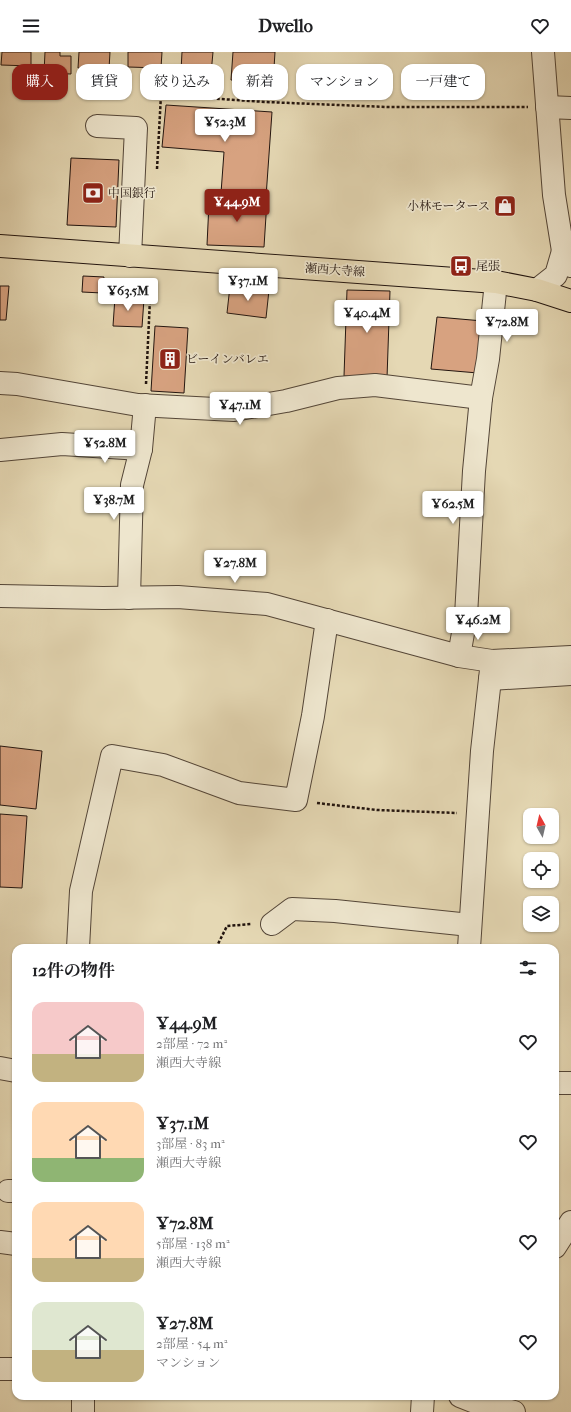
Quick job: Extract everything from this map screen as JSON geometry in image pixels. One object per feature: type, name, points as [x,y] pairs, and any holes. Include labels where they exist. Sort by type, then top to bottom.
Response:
[{"type":"main road","name":"瀬西大寺線","points":[[0,246],[496,282],[537,290],[571,301]]},
{"type":"street","points":[[537,290],[556,275],[567,259],[554,194],[543,52]]},
{"type":"street","points":[[547,107],[571,108]]},
{"type":"street","points":[[97,126],[136,128],[130,256]]},
{"type":"street","points":[[459,656],[466,616],[473,478],[481,398],[488,359],[496,282]]},
{"type":"street","points":[[0,383],[17,384],[145,405],[234,410],[286,401],[338,388],[375,385],[481,398]]},
{"type":"street","points":[[129,598],[132,485],[141,450],[145,405]]},
{"type":"street","points":[[0,450],[62,444],[141,450]]},
{"type":"street","points":[[0,596],[129,598],[178,597],[267,604],[459,656],[491,670],[571,674]]},
{"type":"street","points":[[78,944],[81,891],[112,756],[163,765],[239,793],[296,800],[313,716],[327,620]]},
{"type":"street","points":[[491,670],[571,657]]},
{"type":"street","points":[[469,944],[482,751],[491,670]]},
{"type":"street","points":[[272,924],[292,909],[335,911],[470,925]]},
{"type":"street","points":[[0,1068],[12,1070]]},
{"type":"street","points":[[559,1084],[571,1083]]},
{"type":"street","points":[[559,1241],[571,1222]]},
{"type":"street","points":[[0,1242],[12,1244]]},
{"type":"street","points":[[0,1369],[12,1369]]},
{"type":"street","points":[[83,1400],[83,1412]]},
{"type":"street","points":[[422,1412],[423,1400]]},
{"type":"street","points":[[470,1400],[514,1412]]},
{"type":"path","points":[[224,99],[387,107],[547,107]]},
{"type":"path","points":[[296,800],[377,810],[478,813]]},
{"type":"path","points":[[218,944],[227,926],[272,924]]},
{"type":"building","points":[[2,52],[31,52],[31,64],[1,65]]},
{"type":"building","points":[[45,52],[60,52],[60,56],[71,56],[71,74],[68,74],[68,64],[44,64]]},
{"type":"building","points":[[79,52],[110,52],[109,64],[78,64]]},
{"type":"building","points":[[128,52],[162,52],[161,64],[140,64],[140,67],[132,67],[132,64],[128,64]]},
{"type":"building","points":[[182,52],[213,52],[212,64],[181,64]]},
{"type":"building","points":[[233,52],[275,52],[274,64],[232,64]]},
{"type":"building","points":[[166,105],[272,112],[266,197],[221,193],[224,152],[162,147]]},
{"type":"building","name":"中国銀行","points":[[71,158],[119,160],[116,227],[67,225]]},
{"type":"building","points":[[216,198],[267,200],[264,247],[207,245],[209,203]]},
{"type":"building","points":[[83,276],[104,277],[102,293],[82,292]]},
{"type":"building","points":[[0,286],[9,286],[6,320],[0,320]]},
{"type":"building","points":[[230,286],[269,290],[266,318],[227,313]]},
{"type":"building","points":[[347,290],[390,291],[387,378],[344,376]]},
{"type":"building","points":[[115,297],[144,299],[142,327],[113,326]]},
{"type":"building","points":[[437,317],[483,321],[478,373],[431,369]]},
{"type":"building","name":"ビーインバレエ","points":[[155,326],[188,328],[184,393],[151,391]]},
{"type":"building","points":[[0,746],[42,751],[36,809],[0,805]]},
{"type":"building","points":[[0,814],[27,816],[22,888],[0,887]]},
{"type":"place","name":"中国銀行","points":[[93,193]]},
{"type":"place","name":"小林モータース","points":[[505,206]]},
{"type":"place","name":"尾張","points":[[461,266]]},
{"type":"place","name":"ビーインバレエ","points":[[170,359]]}]
